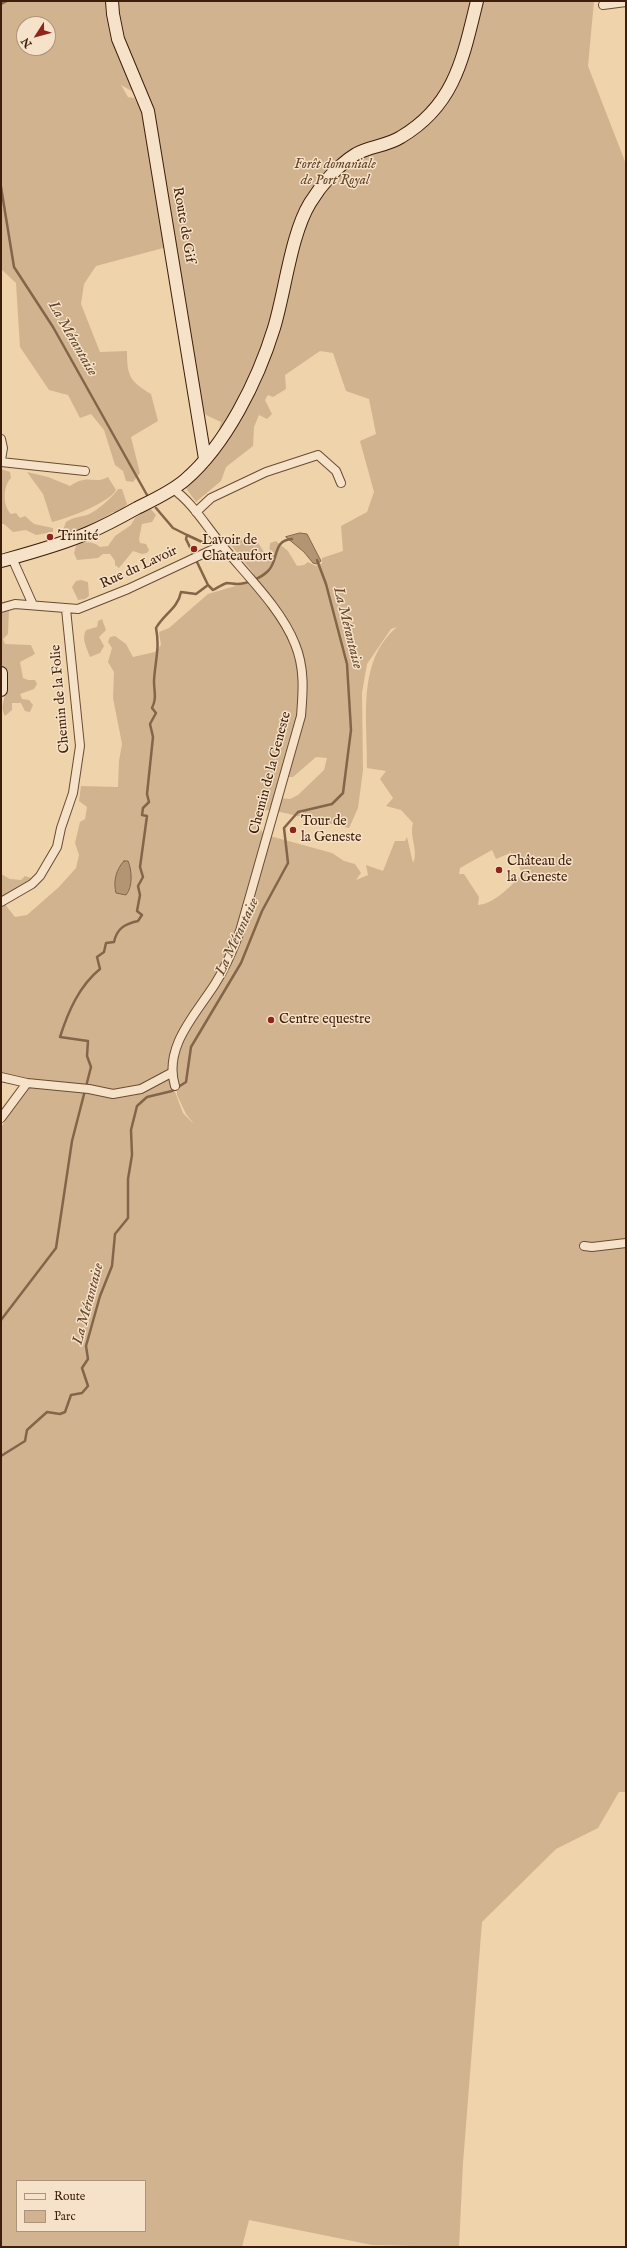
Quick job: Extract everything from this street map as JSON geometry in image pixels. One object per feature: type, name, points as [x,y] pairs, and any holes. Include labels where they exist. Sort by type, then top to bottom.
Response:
[{"type":"main road","name":"Route de Gif","points":[[112,1],[118,39],[148,111],[205,459]]},
{"type":"main road","points":[[7,560],[66,542],[93,531],[173,489],[205,459],[231,422],[248,390],[274,328],[300,225],[310,204],[338,169],[356,154],[401,137],[435,110],[447,95],[465,51],[477,1]]},
{"type":"main road","points":[[1,673],[1,690]]},
{"type":"street","points":[[602,5],[626,2]]},
{"type":"street","points":[[1,439],[3,448],[1,461],[85,471]]},
{"type":"street","points":[[196,512],[211,498],[266,472],[318,455],[336,472],[341,483]]},
{"type":"street","name":"Chemin de la Geneste","points":[[171,1073],[181,1036],[230,957],[258,867],[301,716],[302,675],[296,645],[282,620],[196,512],[173,489]]},
{"type":"street","name":"Rue du Lavoir","points":[[1,608],[14,604],[78,609],[128,589],[222,545]]},
{"type":"street","points":[[7,560],[33,605]]},
{"type":"street","name":"Chemin de la Folie","points":[[1,902],[32,884],[40,876],[57,847],[61,828],[73,793],[80,746],[66,609]]},
{"type":"street","points":[[1,1077],[27,1083],[86,1089],[113,1094],[141,1089],[171,1073],[175,1086]]},
{"type":"street","points":[[1,1118],[27,1083]]},
{"type":"street","points":[[584,1246],[592,1247],[626,1243]]},
{"type":"green space","name":"Forêt domaniale de Port Royal","points":[[1,1],[594,1],[588,66],[626,164],[626,1792],[619,1792],[598,1828],[556,1849],[482,1922],[463,2163],[459,2247],[372,2245],[249,2220],[242,2247],[1,2247],[1,1128],[24,1086],[80,1091],[112,1097],[169,1076],[183,1113],[194,1124],[186,1114],[177,1095],[176,1059],[187,1030],[231,960],[270,836],[332,853],[344,861],[355,864],[361,873],[356,880],[368,875],[366,865],[383,871],[395,841],[405,841],[407,837],[413,863],[415,858],[412,833],[413,823],[401,810],[386,806],[393,798],[380,779],[386,771],[367,768],[366,712],[370,674],[375,657],[384,641],[397,627],[391,629],[367,664],[362,693],[363,770],[358,808],[349,828],[276,811],[280,798],[290,799],[298,795],[324,770],[327,758],[316,757],[293,777],[287,777],[304,721],[297,641],[252,577],[254,574],[231,545],[238,539],[255,538],[269,560],[270,543],[276,541],[288,551],[297,566],[304,565],[308,562],[316,566],[322,563],[322,558],[343,551],[341,526],[367,512],[374,492],[360,441],[376,434],[369,399],[346,391],[333,353],[320,351],[285,375],[286,389],[273,397],[268,395],[265,400],[272,414],[267,419],[259,415],[254,427],[253,446],[226,467],[221,481],[196,502],[186,488],[210,463],[221,422],[206,415],[199,402],[149,101],[121,85],[128,97],[134,98],[144,113],[167,247],[96,266],[84,284],[81,304],[100,352],[127,351],[128,367],[131,377],[134,382],[151,394],[158,421],[131,437],[140,473],[133,482],[126,481],[123,471],[115,465],[104,430],[91,414],[80,418],[68,395],[49,390],[20,347],[16,283],[1,269]],"holes":[[[492,850],[496,859],[510,853],[509,850],[526,879],[521,875],[496,898],[484,904],[478,905],[479,897],[464,874],[459,874],[460,868]]]},
{"type":"green space","points":[[1,469],[10,472],[11,478],[6,486],[5,501],[11,514],[16,513],[20,518],[25,516],[34,524],[53,528],[53,532],[36,535],[26,530],[13,532],[4,524],[1,524]]},
{"type":"green space","points":[[27,472],[48,477],[70,486],[82,480],[98,480],[108,477],[116,490],[112,495],[96,505],[67,518],[52,522],[43,494]]},
{"type":"green space","points":[[118,489],[122,489],[127,504],[119,514],[113,512],[83,530],[77,529],[73,534],[66,537],[63,530],[66,522],[95,511],[109,500]]},
{"type":"green space","points":[[149,507],[156,515],[152,522],[142,524],[139,539],[140,543],[146,544],[149,550],[147,553],[142,554],[133,551],[119,568],[115,565],[115,561],[110,554],[103,554],[98,558],[77,560],[74,553],[76,546],[88,542],[100,547],[108,546],[115,536],[131,525],[135,518]]},
{"type":"green space","points":[[81,580],[88,582],[89,596],[85,599],[78,600],[72,587],[76,581]]},
{"type":"green space","points":[[249,582],[274,612],[287,631],[296,653],[300,675],[300,698],[292,744],[272,811],[267,810],[259,818],[259,827],[265,836],[237,932],[222,968],[179,1035],[168,1072],[146,1085],[123,1091],[89,1090],[33,1081],[1,1073],[1,905],[4,903],[15,917],[27,915],[59,887],[76,868],[79,855],[75,843],[80,822],[85,819],[87,807],[79,801],[81,786],[118,787],[119,761],[122,744],[113,698],[114,672],[108,662],[112,648],[108,642],[110,637],[115,636],[126,644],[133,657],[155,652],[161,645],[159,632],[169,628],[208,594]],"holes":[[[129,865],[129,871],[115,888],[118,868]]]},
{"type":"green space","points":[[9,609],[8,634],[3,639],[5,644],[31,645],[35,654],[20,662],[23,678],[35,680],[37,684],[34,689],[20,694],[22,699],[29,700],[33,705],[30,712],[25,711],[21,703],[12,703],[12,710],[5,716],[3,707],[5,686],[1,665],[1,611]]},
{"type":"green space","points":[[102,619],[106,630],[99,637],[104,646],[100,653],[90,657],[85,644],[85,633],[86,630],[97,627],[98,621]]},
{"type":"green space","points":[[1,874],[10,879],[21,880],[25,876],[31,878],[30,883],[1,900]]},
{"type":"shaded area","points":[[300,533],[307,534],[321,561],[317,564],[313,563],[304,552],[286,537]]},
{"type":"shaded area","points":[[124,861],[128,861],[131,874],[130,888],[126,895],[116,893],[115,884],[117,872]]},
{"type":"waterway","name":"La Mérantaise","points":[[1,4],[7,1]]},
{"type":"waterway","name":"La Mérantaise","points":[[1,187],[14,267],[53,327],[147,495]]},
{"type":"waterway","name":"La Mérantaise","points":[[156,508],[173,528],[187,535],[186,539],[208,585],[213,590],[227,583],[245,583],[262,576],[268,571],[274,562],[281,543],[292,539]]},
{"type":"waterway","points":[[187,535],[202,542]]},
{"type":"waterway","name":"La Mérantaise","points":[[1,1456],[25,1441],[27,1430],[47,1412],[60,1414],[65,1412],[71,1395],[82,1393],[88,1386],[82,1368],[88,1359],[86,1346],[100,1296],[112,1266],[115,1234],[128,1218],[128,1179],[132,1155],[131,1130],[137,1106],[147,1097],[172,1091],[186,1082],[191,1047],[241,963],[262,911],[288,863],[284,828],[298,812],[332,804],[343,793],[351,730],[347,664],[326,584],[317,560]]},
{"type":"waterway","name":"La Mérantaise","points":[[1,1320],[56,1248],[72,1141],[91,1067],[87,1056],[88,1041],[60,1037],[63,1028],[80,991],[100,969],[97,957],[104,952],[106,943],[114,942],[117,933],[122,927],[138,921],[142,915],[137,911],[140,895],[138,886],[143,877],[140,867],[147,816],[142,815],[143,808],[149,802],[147,794],[153,737],[150,724],[156,713],[152,708],[155,698],[154,681],[157,649],[156,628],[174,607],[181,592],[196,594],[208,585]]},
{"type":"place","name":"Trinité","points":[[50,537]]},
{"type":"place","name":"Lavoir de Chateaufort","points":[[194,549]]},
{"type":"place","name":"Tour de la Geneste","points":[[293,830]]},
{"type":"place","name":"Château de la Geneste","points":[[499,870]]},
{"type":"place","name":"Centre equestre","points":[[271,1020]]}]
